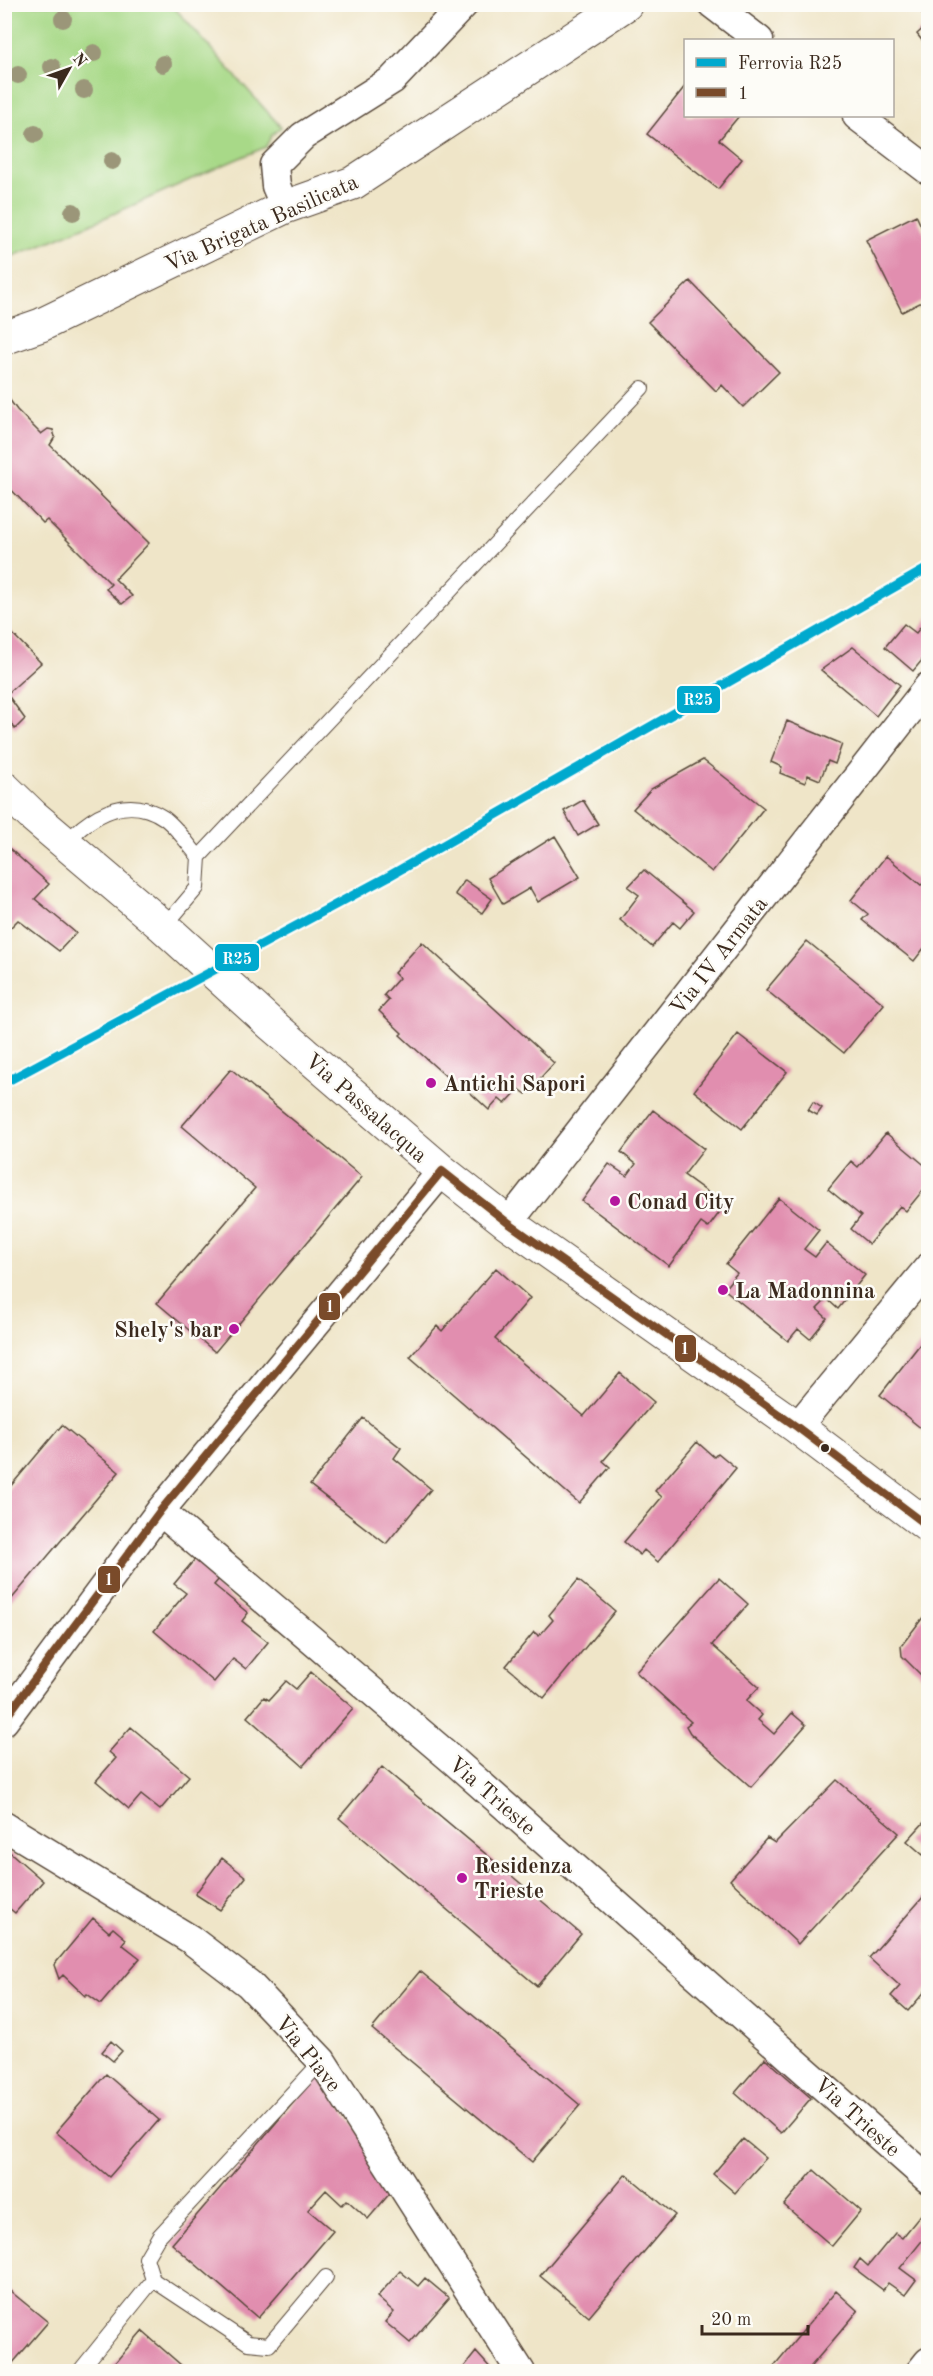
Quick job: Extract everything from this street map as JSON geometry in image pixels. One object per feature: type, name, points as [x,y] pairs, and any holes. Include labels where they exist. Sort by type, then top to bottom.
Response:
[{"type":"street","points":[[285,207],[276,186],[274,165],[303,136],[392,80],[464,4]]},
{"type":"street","name":"Via Brigata Basilicata","points":[[4,338],[41,325],[285,207],[353,183],[626,4]]},
{"type":"street","points":[[712,4],[758,39]]},
{"type":"street","points":[[858,117],[928,170]]},
{"type":"street","name":"Via IV Armata","points":[[508,1223],[926,693]]},
{"type":"street","name":"Via Passalacqua","points":[[4,786],[168,923],[273,1025],[442,1171],[508,1223],[797,1427],[928,1526]]},
{"type":"street","points":[[4,1721],[160,1511],[442,1171]]},
{"type":"street","points":[[797,1427],[928,1268]]},
{"type":"street","name":"Via Trieste","points":[[160,1511],[454,1761],[928,2180]]},
{"type":"street","name":"Via Piave","points":[[4,1826],[190,1939],[249,1984],[321,2061],[521,2372]]},
{"type":"street","points":[[921,2372],[928,2362]]},
{"type":"lane","points":[[168,923],[197,888],[199,857],[642,387]]},
{"type":"lane","points":[[69,839],[98,814],[129,806],[165,819],[199,857]]},
{"type":"lane","points":[[321,2061],[159,2236],[146,2258],[153,2280],[248,2343],[269,2344],[326,2277]]},
{"type":"lane","points":[[79,2372],[153,2280]]},
{"type":"green space","points":[[5,5],[172,5],[281,127],[271,136],[266,147],[71,233],[5,259]]},
{"type":"building","points":[[919,4],[928,4],[928,18],[924,19]]},
{"type":"building","points":[[928,24],[928,48],[917,34]]},
{"type":"building","points":[[684,88],[684,117],[738,117],[719,140],[742,159],[718,189],[647,134]]},
{"type":"building","points":[[916,215],[928,241],[928,299],[902,312],[866,240]]},
{"type":"building","points":[[690,281],[779,372],[743,407],[722,385],[716,391],[648,322]]},
{"type":"building","points":[[4,392],[17,410],[41,434],[48,429],[53,430],[55,437],[50,445],[149,543],[115,579],[132,596],[122,604],[106,589],[111,584],[47,520],[43,523],[4,482]]},
{"type":"building","points":[[928,618],[928,653],[913,671],[885,647],[904,624],[916,633]]},
{"type":"building","points":[[5,626],[41,663],[7,694],[25,719],[15,729],[5,713]]},
{"type":"building","points":[[853,647],[900,685],[876,716],[821,670]]},
{"type":"building","points":[[787,721],[842,744],[835,764],[828,761],[820,780],[808,775],[805,783],[780,773],[782,767],[771,762]]},
{"type":"building","points":[[703,760],[764,808],[712,872],[633,809],[651,789]]},
{"type":"building","points":[[583,800],[598,824],[578,836],[564,811]]},
{"type":"building","points":[[555,836],[580,877],[538,902],[530,888],[503,904],[488,878]]},
{"type":"building","points":[[9,848],[49,884],[35,899],[76,933],[59,951],[18,920],[4,934],[4,852]]},
{"type":"building","points":[[886,856],[921,885],[928,880],[928,943],[914,961],[862,920],[868,914],[851,900]]},
{"type":"building","points":[[644,870],[694,911],[680,928],[673,922],[652,947],[620,920],[639,895],[628,887]]},
{"type":"building","points":[[465,880],[492,899],[482,913],[455,894]]},
{"type":"building","points":[[807,941],[884,1004],[844,1053],[766,990]]},
{"type":"building","points":[[422,942],[554,1063],[526,1094],[519,1089],[505,1104],[499,1099],[489,1110],[463,1086],[460,1089],[400,1035],[402,1033],[379,1011],[389,1000],[384,995],[399,978],[394,973]]},
{"type":"building","points":[[738,1034],[787,1072],[742,1129],[694,1091]]},
{"type":"building","points":[[231,1069],[362,1177],[215,1352],[157,1303],[255,1188],[182,1126]]},
{"type":"building","points":[[813,1102],[822,1108],[817,1115],[808,1110]]},
{"type":"building","points":[[653,1110],[704,1149],[684,1175],[725,1205],[708,1228],[701,1223],[669,1266],[582,1201],[609,1164],[627,1176],[636,1164],[621,1152]]},
{"type":"building","points":[[886,1133],[928,1168],[928,1184],[906,1211],[900,1206],[869,1244],[851,1229],[861,1216],[828,1189],[851,1161],[858,1167]]},
{"type":"building","points":[[779,1198],[819,1230],[804,1249],[815,1257],[826,1243],[865,1275],[838,1309],[827,1299],[817,1309],[827,1318],[810,1339],[798,1329],[788,1341],[724,1289],[737,1273],[726,1264]]},
{"type":"building","points":[[496,1268],[530,1298],[495,1339],[584,1416],[620,1373],[654,1402],[603,1461],[610,1467],[579,1503],[410,1357],[437,1326],[442,1331]]},
{"type":"building","points":[[928,1334],[928,1434],[880,1395]]},
{"type":"building","points":[[363,1418],[401,1448],[394,1458],[431,1489],[386,1544],[310,1485]]},
{"type":"building","points":[[62,1425],[119,1472],[4,1608],[4,1494]]},
{"type":"building","points":[[697,1442],[714,1457],[718,1453],[736,1468],[658,1562],[644,1550],[640,1555],[624,1542],[662,1497],[655,1491]]},
{"type":"building","points":[[195,1559],[219,1579],[214,1585],[248,1613],[242,1621],[268,1642],[246,1669],[233,1659],[214,1682],[154,1631],[186,1593],[174,1584]]},
{"type":"building","points":[[719,1578],[748,1604],[712,1645],[759,1687],[746,1701],[762,1715],[758,1720],[774,1734],[792,1713],[806,1725],[751,1787],[690,1733],[686,1726],[691,1722],[636,1672]]},
{"type":"building","points":[[578,1580],[615,1611],[544,1698],[506,1666],[534,1632],[539,1636],[553,1620],[549,1615]]},
{"type":"building","points":[[924,1616],[928,1616],[928,1675],[922,1676],[902,1656],[901,1646]]},
{"type":"building","points":[[311,1672],[353,1708],[303,1766],[247,1717],[264,1697],[269,1700],[286,1681],[296,1689]]},
{"type":"building","points":[[131,1727],[189,1776],[160,1810],[141,1795],[129,1809],[96,1781],[116,1758],[109,1752]]},
{"type":"building","name":"Residenza Trieste","points":[[382,1767],[581,1934],[537,1986],[339,1818]]},
{"type":"building","points":[[837,1780],[899,1833],[798,1944],[730,1880],[767,1838],[775,1843]]},
{"type":"building","points":[[928,1818],[928,1849],[923,1855],[907,1841]]},
{"type":"building","points":[[4,1847],[43,1881],[15,1913],[4,1904]]},
{"type":"building","points":[[222,1858],[246,1877],[220,1910],[195,1894]]},
{"type":"building","points":[[925,1895],[928,1897],[928,1988],[908,2011],[891,1996],[900,1986],[869,1958]]},
{"type":"building","points":[[93,1918],[109,1932],[113,1928],[126,1939],[122,1944],[140,1958],[101,2004],[87,1994],[85,1996],[63,1975],[59,1979],[54,1965]]},
{"type":"building","points":[[420,1971],[580,2105],[532,2162],[372,2029]]},
{"type":"building","points":[[111,2041],[122,2051],[113,2061],[102,2052]]},
{"type":"building","points":[[765,2058],[811,2098],[781,2133],[735,2093]]},
{"type":"building","points":[[106,2074],[159,2120],[109,2177],[56,2132]]},
{"type":"building","points":[[318,2074],[397,2185],[368,2219],[347,2200],[342,2205],[326,2190],[308,2210],[333,2231],[258,2318],[172,2244]]},
{"type":"building","points":[[743,2139],[766,2158],[735,2193],[713,2174]]},
{"type":"building","points":[[814,2170],[861,2211],[832,2246],[784,2205]]},
{"type":"building","points":[[626,2174],[675,2215],[589,2317],[540,2276]]},
{"type":"building","points":[[928,2206],[928,2240],[925,2237],[900,2268],[916,2280],[905,2295],[888,2283],[883,2290],[854,2268],[860,2259],[868,2266],[895,2233],[902,2238]]},
{"type":"building","points":[[400,2271],[418,2286],[425,2278],[449,2298],[410,2343],[385,2322],[394,2312],[377,2297]]},
{"type":"building","points":[[4,2286],[48,2322],[5,2372],[4,2372]]},
{"type":"building","points":[[836,2291],[858,2311],[806,2372],[769,2372]]},
{"type":"building","points":[[142,2331],[189,2372],[107,2372]]},
{"type":"building","points":[[476,2352],[494,2372],[460,2372]]},
{"type":"rail line","name":"R25","points":[[4,1083],[389,876],[928,568]]},
{"type":"transit line","name":"1","points":[[442,1171],[508,1223],[797,1427],[928,1526]]},
{"type":"transit line","name":"1","points":[[4,1720],[160,1511],[442,1171]]},
{"type":"place","name":"Antichi Sapori","points":[[431,1083]]},
{"type":"place","name":"Conad City","points":[[615,1201]]},
{"type":"place","name":"La Madonnina","points":[[723,1290]]},
{"type":"place","name":"Shely's bar","points":[[234,1329]]},
{"type":"place","name":"Residenza Trieste","points":[[462,1878]]}]
